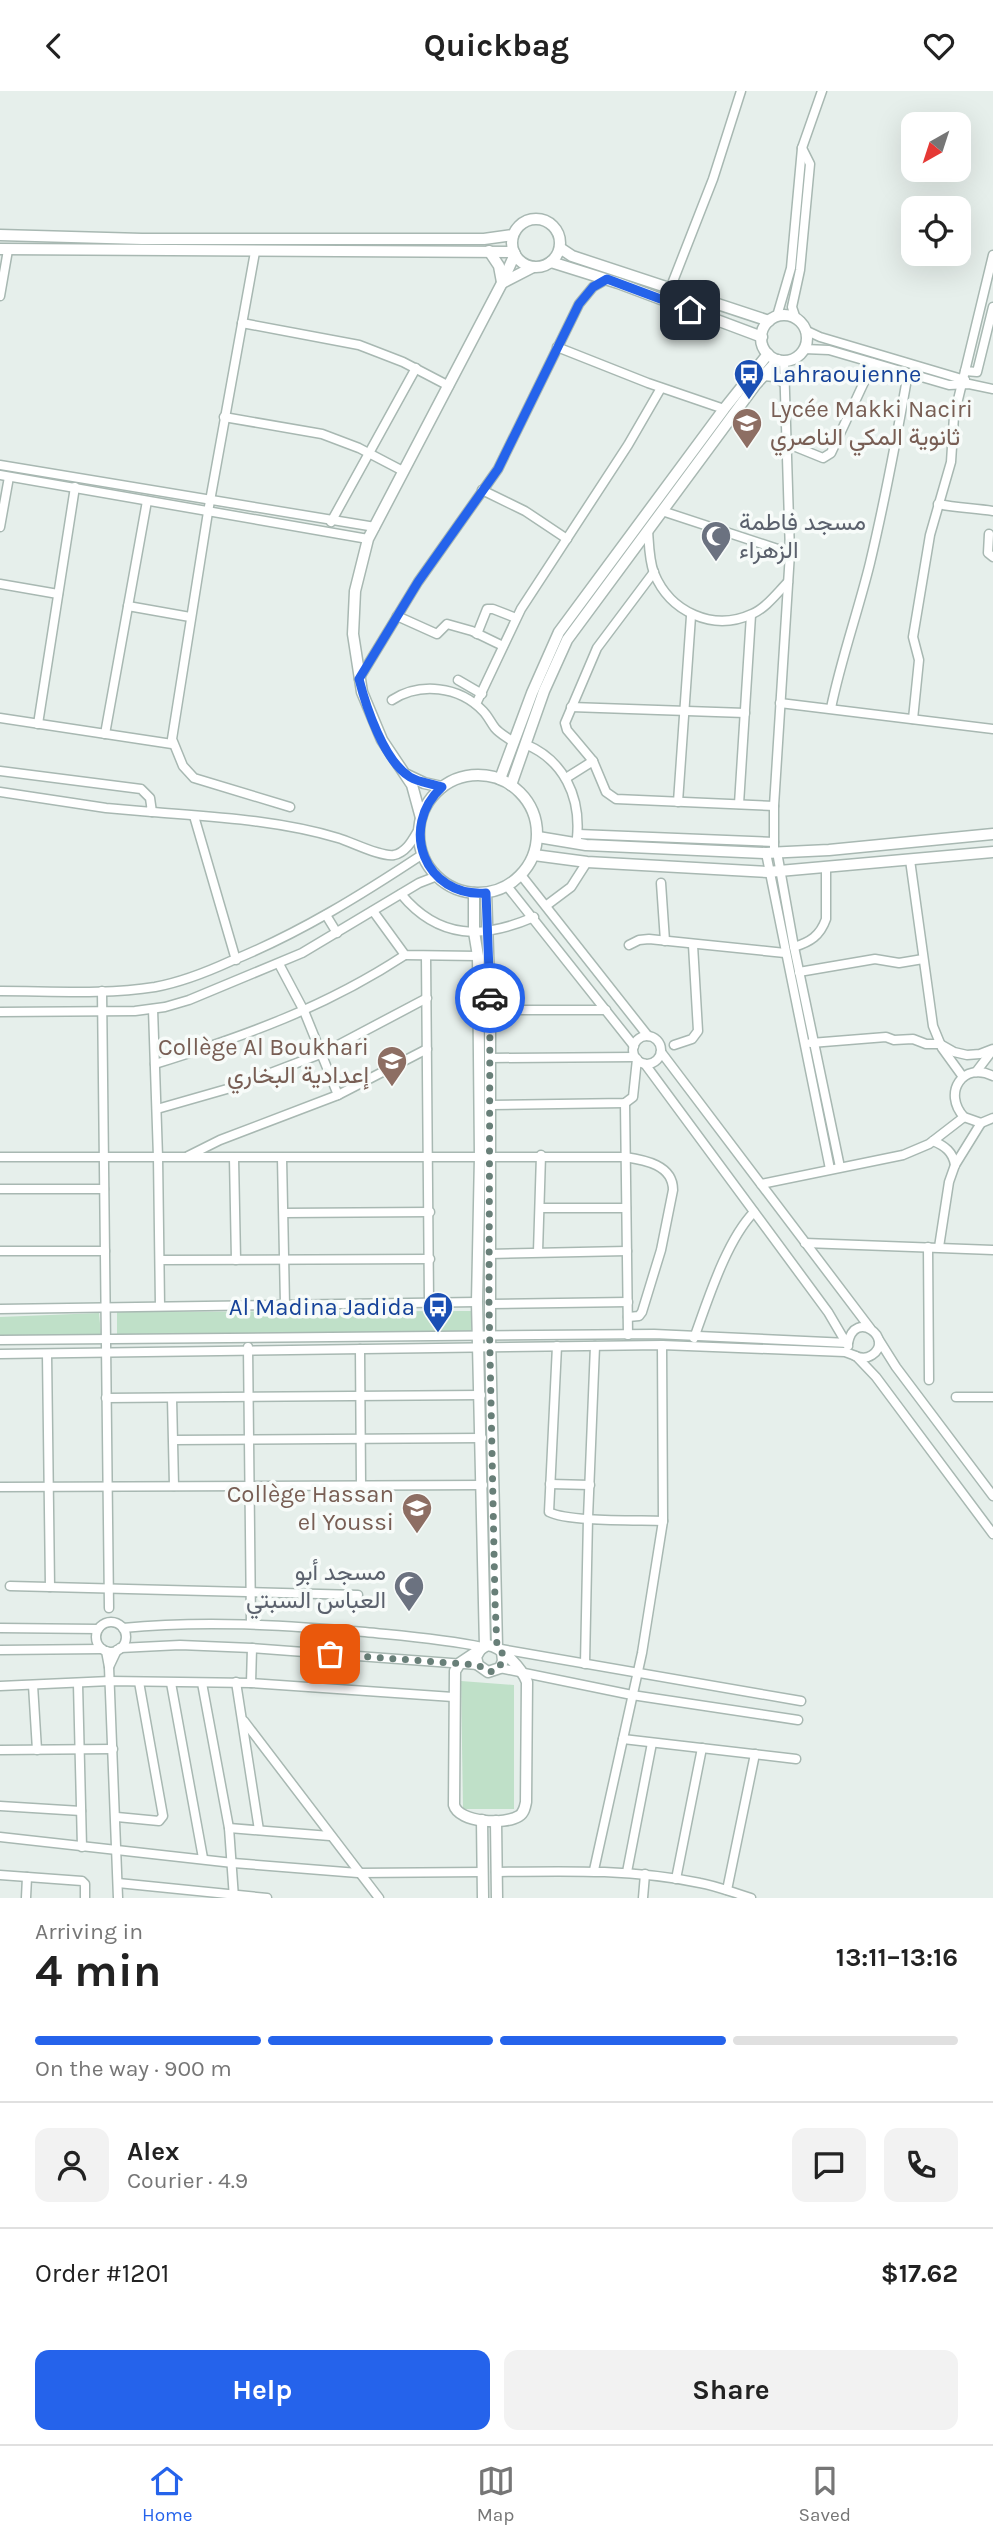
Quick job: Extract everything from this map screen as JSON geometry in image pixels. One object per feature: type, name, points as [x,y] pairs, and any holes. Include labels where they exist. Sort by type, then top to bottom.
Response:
[{"type":"street","points":[[670,289],[713,179],[741,91]]},
{"type":"street","points":[[762,337],[773,319],[790,268],[802,148],[822,91]]},
{"type":"street","points":[[802,148],[810,165],[800,270],[792,307],[796,319],[806,330],[820,337],[993,389]]},
{"type":"street","points":[[0,792],[106,808],[264,823],[318,833],[389,855],[402,851],[420,823],[429,801],[442,787],[469,776],[480,775],[500,779],[511,785],[520,792],[534,813],[538,837],[534,855],[521,875],[507,886],[486,893],[474,893],[450,886],[437,876],[423,854],[420,823],[416,795],[407,775],[390,753],[376,727],[359,679],[353,635],[353,604],[368,539],[502,283],[514,253],[513,235],[522,223],[530,219],[546,220],[558,232],[560,248],[551,262],[545,266],[533,267],[502,283]]},
{"type":"street","points":[[0,235],[142,239],[484,239],[513,235]]},
{"type":"street","points":[[560,248],[572,256],[670,289],[773,319],[784,315],[796,319]]},
{"type":"street","points":[[0,296],[4,249],[489,251],[514,253],[523,263],[533,267]]},
{"type":"street","points":[[256,251],[190,617],[172,729],[172,744],[186,771],[200,782],[290,807]]},
{"type":"street","points":[[489,251],[499,266],[502,283]]},
{"type":"street","points":[[913,719],[919,660],[913,637],[938,504],[951,462],[954,416],[965,380],[992,259]]},
{"type":"street","points":[[551,262],[607,279],[762,337],[768,353],[781,360]]},
{"type":"street","points":[[359,679],[376,655],[397,616],[498,469],[572,315],[588,291],[607,279]]},
{"type":"street","points":[[804,349],[820,348],[949,384],[965,380],[977,372],[993,307]]},
{"type":"street","points":[[242,323],[344,341],[374,350],[449,386]]},
{"type":"street","points":[[511,785],[544,691],[567,640],[764,375],[781,360],[796,358],[804,349],[806,330]]},
{"type":"street","points":[[557,347],[661,388],[724,408]]},
{"type":"street","points":[[500,779],[559,632],[724,408],[768,353]]},
{"type":"street","points":[[781,360],[790,553],[774,806],[774,872],[785,953],[840,1167]]},
{"type":"street","points":[[786,443],[823,458],[831,453],[873,363]]},
{"type":"street","points":[[325,531],[371,453],[416,368]]},
{"type":"street","points":[[831,708],[837,676],[870,565],[908,373]]},
{"type":"street","points":[[764,375],[774,376],[784,382]]},
{"type":"street","points":[[476,704],[516,618],[639,427],[661,388]]},
{"type":"street","points":[[224,418],[309,431],[335,438],[371,453],[403,471]]},
{"type":"street","points":[[0,465],[375,527]]},
{"type":"street","points":[[0,527],[4,476],[368,539]]},
{"type":"street","points":[[38,724],[75,487]]},
{"type":"street","points":[[482,490],[525,511],[567,539]]},
{"type":"street","points":[[105,734],[147,501]]},
{"type":"street","points":[[938,504],[993,511]]},
{"type":"street","points":[[662,511],[790,553]]},
{"type":"street","points":[[648,530],[654,572],[666,592],[691,616],[710,621],[751,615],[788,582]]},
{"type":"street","points":[[989,534],[988,553],[993,557]]},
{"type":"street","points":[[654,572],[597,648],[565,726],[593,761],[606,792],[611,797],[774,806]]},
{"type":"street","points":[[0,585],[58,594]]},
{"type":"street","points":[[128,606],[190,617]]},
{"type":"street","points":[[477,634],[487,609],[516,618]]},
{"type":"street","points":[[739,804],[751,615]]},
{"type":"street","points":[[397,616],[437,634],[447,624],[503,646]]},
{"type":"street","points":[[678,802],[691,616]]},
{"type":"street","points":[[458,680],[482,694]]},
{"type":"street","points":[[392,700],[404,692],[434,688],[463,696],[476,704],[498,731],[513,741]]},
{"type":"street","points":[[780,703],[993,729]]},
{"type":"street","points":[[571,707],[745,713]]},
{"type":"street","points":[[0,718],[172,744]]},
{"type":"street","points":[[525,744],[546,755],[566,778],[576,806],[577,839]]},
{"type":"street","points":[[566,778],[593,761]]},
{"type":"street","points":[[0,771],[141,789],[150,798],[152,812]]},
{"type":"street","points":[[407,775],[442,787]]},
{"type":"street","points":[[194,816],[236,960]]},
{"type":"street","points":[[538,837],[773,850],[829,850],[993,834]]},
{"type":"street","points":[[534,855],[587,862],[774,872],[993,852]]},
{"type":"street","points":[[0,991],[102,991],[140,989],[175,983],[288,937],[423,854]]},
{"type":"street","points":[[910,860],[931,1019],[940,1044],[963,1077]]},
{"type":"street","points":[[547,905],[571,887],[587,862]]},
{"type":"street","points":[[794,947],[815,938],[824,925],[825,868]]},
{"type":"street","points":[[774,872],[799,972],[830,1169]]},
{"type":"street","points":[[521,875],[648,1036],[658,1041],[661,1052],[878,1338],[896,1367],[993,1496]]},
{"type":"street","points":[[0,1012],[153,1009],[202,996],[279,964],[437,876]]},
{"type":"street","points":[[661,883],[665,941]]},
{"type":"street","points":[[507,886],[634,1046],[639,1060],[828,1312],[851,1352],[876,1377],[993,1534]]},
{"type":"street","points":[[474,893],[489,1254],[500,1649],[503,1661],[500,1668]]},
{"type":"street","points":[[478,1665],[476,1657],[482,1647],[483,1485],[477,1302],[490,1105],[486,893]]},
{"type":"street","points":[[401,894],[412,908],[432,921],[458,930],[486,932],[534,917]]},
{"type":"street","points":[[373,911],[405,955]]},
{"type":"street","points":[[326,915],[337,933]]},
{"type":"street","points":[[629,945],[644,939],[785,953]]},
{"type":"street","points":[[674,1045],[692,1039],[698,1031],[693,945]]},
{"type":"street","points":[[155,1064],[254,1032],[304,1011],[371,977],[405,955],[478,956]]},
{"type":"street","points":[[426,957],[429,1303]]},
{"type":"street","points":[[799,972],[879,958],[899,963],[923,960]]},
{"type":"street","points":[[279,964],[323,1053],[338,1095]]},
{"type":"street","points":[[102,991],[109,1608],[96,1639],[104,1650],[109,1667],[117,1817],[118,1898]]},
{"type":"street","points":[[157,1109],[234,1087],[323,1053],[427,998]]},
{"type":"street","points":[[153,1009],[160,1306]]},
{"type":"street","points":[[490,1010],[606,1010]]},
{"type":"street","points":[[634,1046],[637,1041],[648,1036]]},
{"type":"street","points":[[809,1043],[886,1037],[940,1044],[954,1052],[967,1055],[980,1054],[993,1048]]},
{"type":"street","points":[[981,1123],[964,1117],[954,1102],[957,1084],[963,1077],[976,1072],[993,1048]]},
{"type":"street","points":[[185,1157],[220,1140],[338,1095],[427,1049]]},
{"type":"street","points":[[490,1058],[656,1061],[661,1052]]},
{"type":"street","points":[[490,1105],[625,1103],[633,1097],[639,1060]]},
{"type":"street","points":[[976,1072],[993,1076]]},
{"type":"street","points":[[625,1103],[628,1335]]},
{"type":"street","points":[[761,1184],[903,1155],[933,1141],[964,1117]]},
{"type":"street","points":[[939,1247],[949,1182],[955,1165],[981,1123],[993,1118]]},
{"type":"street","points":[[933,1141],[944,1146],[954,1157],[955,1165]]},
{"type":"street","points":[[538,1252],[541,1155]]},
{"type":"street","points":[[0,1157],[541,1155],[625,1157],[649,1162],[663,1169],[673,1182],[661,1250],[639,1316],[644,1335]]},
{"type":"street","points":[[234,1158],[236,1260]]},
{"type":"street","points":[[282,1158],[285,1305]]},
{"type":"street","points":[[0,1189],[104,1189]]},
{"type":"street","points":[[540,1208],[626,1208]]},
{"type":"street","points":[[284,1213],[429,1212]]},
{"type":"street","points":[[691,1346],[733,1242],[743,1224],[754,1212]]},
{"type":"street","points":[[805,1243],[993,1250]]},
{"type":"street","points":[[928,1247],[929,1380]]},
{"type":"street","points":[[0,1251],[105,1251]]},
{"type":"street","points":[[489,1254],[627,1251]]},
{"type":"street","points":[[160,1260],[430,1259]]},
{"type":"street","points":[[0,1309],[477,1302]]},
{"type":"street","points":[[489,1304],[628,1302]]},
{"type":"street","points":[[628,1317],[639,1316]]},
{"type":"street","points":[[848,1343],[855,1329],[865,1327],[872,1330]]},
{"type":"street","points":[[0,1354],[359,1349],[478,1342],[490,1336],[644,1335],[848,1343]]},
{"type":"street","points":[[0,1340],[248,1338],[478,1342],[490,1347],[662,1345],[845,1352],[864,1358],[874,1354],[878,1338]]},
{"type":"street","points":[[248,1338],[250,1624]]},
{"type":"street","points":[[594,1870],[648,1622],[663,1521],[662,1345]]},
{"type":"street","points":[[557,1346],[549,1512],[587,1518],[663,1521]]},
{"type":"street","points":[[585,1664],[587,1518],[595,1346]]},
{"type":"street","points":[[359,1349],[361,1485]]},
{"type":"street","points":[[47,1354],[50,1587]]},
{"type":"street","points":[[957,1397],[993,1397],[993,1390]]},
{"type":"street","points":[[106,1398],[481,1395]]},
{"type":"street","points":[[172,1398],[174,1486]]},
{"type":"street","points":[[174,1440],[482,1438]]},
{"type":"street","points":[[550,1484],[590,1485]]},
{"type":"street","points":[[0,1487],[483,1485]]},
{"type":"street","points":[[10,1586],[358,1595]]},
{"type":"street","points":[[109,1608],[125,1639],[109,1667]]},
{"type":"street","points":[[0,1628],[250,1624],[420,1637],[801,1701]]},
{"type":"street","points":[[0,1650],[104,1650],[180,1645],[460,1663],[478,1665],[488,1672],[500,1668],[632,1695],[798,1720]]},
{"type":"street","points":[[482,1647],[460,1663],[454,1671],[453,1697],[454,1805],[458,1814],[463,1817],[481,1820],[496,1821],[517,1817],[524,1810],[526,1802],[527,1682],[500,1649]]},
{"type":"street","points":[[251,1683],[252,1648]]},
{"type":"street","points":[[0,1686],[110,1681],[236,1682],[453,1697]]},
{"type":"street","points":[[117,1817],[159,1821],[163,1816],[139,1682]]},
{"type":"street","points":[[202,1682],[229,1828],[234,1896]]},
{"type":"street","points":[[236,1682],[259,1830]]},
{"type":"street","points":[[171,1683],[203,1858]]},
{"type":"street","points":[[78,1684],[82,1847]]},
{"type":"street","points":[[33,1685],[37,1750]]},
{"type":"street","points":[[244,1721],[379,1898]]},
{"type":"street","points":[[623,1739],[796,1759]]},
{"type":"street","points":[[626,1873],[652,1742]]},
{"type":"street","points":[[676,1879],[702,1748]]},
{"type":"street","points":[[0,1750],[113,1749]]},
{"type":"street","points":[[727,1890],[755,1754]]},
{"type":"street","points":[[0,1806],[81,1811]]},
{"type":"street","points":[[481,1820],[483,1898]]},
{"type":"street","points":[[496,1821],[497,1898]]},
{"type":"street","points":[[229,1828],[330,1836]]},
{"type":"street","points":[[0,1837],[233,1863],[358,1873],[483,1872]]},
{"type":"street","points":[[496,1871],[594,1870],[645,1874],[727,1890],[751,1898]]},
{"type":"street","points":[[643,1898],[645,1874]]},
{"type":"street","points":[[0,1875],[84,1882],[85,1898]]},
{"type":"street","points":[[26,1898],[27,1877]]},
{"type":"street","points":[[118,1883],[267,1898]]},
{"type":"green space","points":[[472,1311],[471,1332],[117,1335],[117,1312]]},
{"type":"green space","points":[[99,1313],[101,1335],[0,1339],[0,1317]]},
{"type":"green space","points":[[461,1681],[514,1685],[514,1809],[463,1809]]},
{"type":"way so far","points":[[330,1654],[478,1665],[480,1669],[488,1672],[496,1671],[503,1661],[502,1652],[497,1647],[495,1601],[489,1304],[490,998]]},
{"type":"place","name":"Lahraouienne","points":[[749,401]]},
{"type":"place","name":"Lycée Makki Naciri ثانوية المكي الناصري","points":[[747,450]]},
{"type":"place","name":"مسجد فاطمة الزهراء","points":[[716,563]]},
{"type":"place","name":"Collège Al Boukhari إعدادية البخاري","points":[[392,1088]]},
{"type":"place","name":"Al Madina Jadida","points":[[438,1334]]},
{"type":"place","name":"Collège Hassan el Youssi","points":[[417,1535]]},
{"type":"place","name":"مسجد أبو العباس السبتي","points":[[409,1613]]},
{"type":"route","points":[[490,998],[486,893],[463,891],[450,886],[429,866],[420,846],[419,829],[424,809],[442,787],[412,778],[398,765],[376,727],[359,679],[418,582],[498,469],[564,330],[588,291],[607,279],[690,310]]}]
